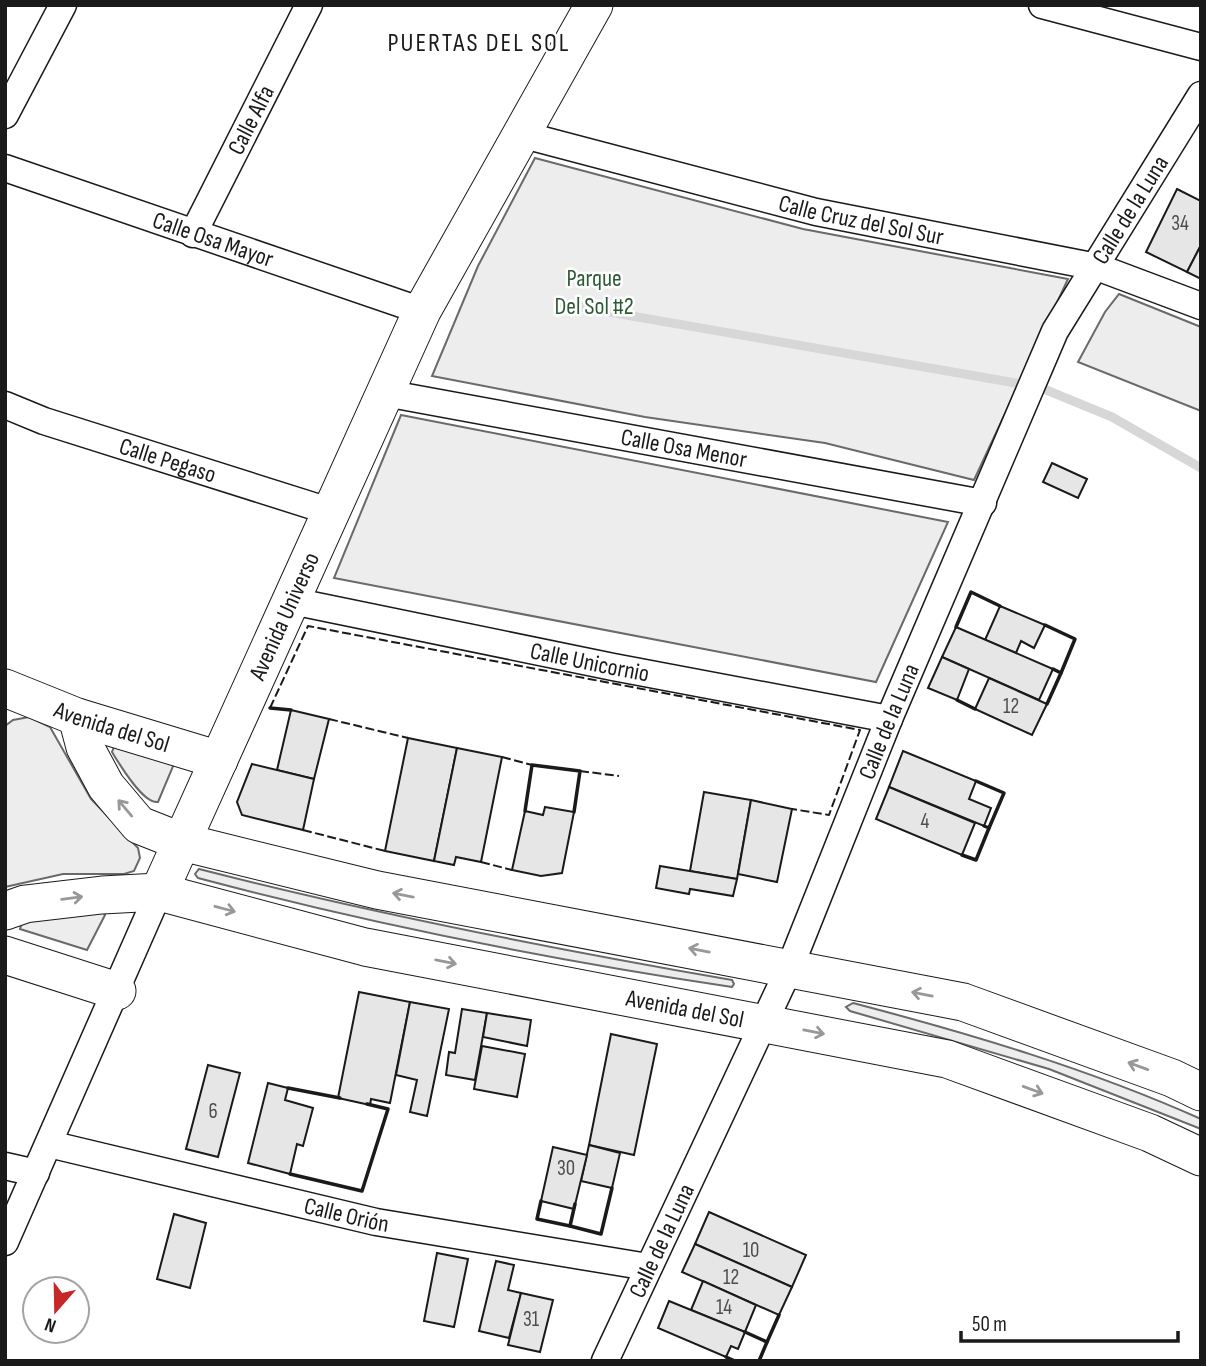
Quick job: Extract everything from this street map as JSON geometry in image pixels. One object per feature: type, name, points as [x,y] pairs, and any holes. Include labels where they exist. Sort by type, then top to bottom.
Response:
[{"type":"street","points":[[5,115],[63,5]]},
{"type":"street","name":"Calle Alfa","points":[[193,234],[309,5]]},
{"type":"street","name":"Avenida Universo","points":[[5,1242],[159,892],[422,311],[594,5]]},
{"type":"street","points":[[1042,5],[1201,47]]},
{"type":"street","name":"Calle de la Luna","points":[[605,1361],[790,967],[889,719],[1055,331],[1201,95]]},
{"type":"street","name":"Calle Cruz del Sol Sur","points":[[520,134],[816,212],[1097,267],[1201,306]]},
{"type":"street","name":"Calle Osa Mayor","points":[[5,168],[422,311]]},
{"type":"street","name":"Calle Osa Menor","points":[[385,393],[983,503]]},
{"type":"street","name":"Calle Pegaso","points":[[5,405],[44,421],[332,512]]},
{"type":"street","name":"Calle Unicornio","points":[[292,601],[613,667],[889,719]]},
{"type":"street","name":"Avenida del Sol","points":[[5,688],[77,717],[219,761]]},
{"type":"street","points":[[77,717],[85,747],[106,786],[139,825],[182,842],[377,890],[962,1002],[1172,1078],[1201,1092]]},
{"type":"street","name":"Avenida del Sol","points":[[5,911],[25,904],[89,896],[159,892],[365,947],[947,1059],[1150,1133],[1201,1157]]},
{"type":"street","points":[[5,955],[117,991]]},
{"type":"street","name":"Calle Orión","points":[[49,1144],[376,1222],[648,1267]]},
{"type":"street","points":[[5,1166],[36,1173]]},
{"type":"green space","name":"Parque Del Sol #2","points":[[535,158],[803,229],[1068,279],[974,480],[825,443],[645,417],[432,376],[478,266]]},
{"type":"green space","points":[[1119,294],[1201,327],[1201,411],[1078,362],[1105,312]]},
{"type":"green space","points":[[401,415],[948,522],[876,682],[334,578]]},
{"type":"green space","points":[[29,717],[50,727],[91,799],[138,848],[140,858],[134,871],[124,874],[63,874],[5,887],[5,726],[13,720]]},
{"type":"green space","points":[[114,747],[174,764],[158,802],[146,797],[132,783],[112,752]]},
{"type":"green space","points":[[199,869],[398,916],[732,980],[734,984],[732,987],[598,965],[397,926],[198,878],[195,874]]},
{"type":"green space","points":[[103,912],[105,915],[87,950],[20,929],[22,922]]},
{"type":"green space","points":[[853,1003],[1073,1068],[1201,1119],[1201,1129],[1049,1069],[850,1011],[846,1007]]},
{"type":"building","points":[[1177,189],[1201,201],[1201,245],[1187,272],[1146,252]]},
{"type":"building","points":[[1201,245],[1201,279],[1187,272]]},
{"type":"building","points":[[1052,463],[1087,479],[1078,498],[1043,482]]},
{"type":"building","points":[[1000,606],[1045,625],[1034,648],[1021,641],[1016,653],[985,640]]},
{"type":"building","points":[[956,627],[1053,669],[1039,700],[942,657]]},
{"type":"building","points":[[942,657],[969,669],[957,700],[928,688]]},
{"type":"building","points":[[989,678],[1047,704],[1032,735],[975,709]]},
{"type":"building","points":[[291,710],[329,719],[314,779],[277,770]]},
{"type":"building","points":[[408,738],[457,748],[434,861],[385,851]]},
{"type":"building","points":[[457,748],[502,757],[481,862],[456,857],[454,865],[434,861]]},
{"type":"building","points":[[903,751],[976,781],[969,799],[991,808],[984,826],[889,787]]},
{"type":"building","points":[[252,764],[314,779],[303,830],[242,815],[237,802]]},
{"type":"building","points":[[889,787],[975,823],[962,855],[876,819]]},
{"type":"building","points":[[704,792],[751,800],[737,879],[690,871]]},
{"type":"building","points":[[751,800],[792,809],[777,882],[738,874]]},
{"type":"building","points":[[545,807],[574,812],[562,873],[541,876],[512,870],[525,811],[543,815]]},
{"type":"building","points":[[660,866],[737,879],[733,896],[690,889],[689,894],[656,888]]},
{"type":"building","points":[[359,992],[410,1002],[390,1103],[371,1099],[370,1105],[338,1098]]},
{"type":"building","points":[[410,1002],[449,1009],[427,1116],[410,1112],[417,1080],[396,1075]]},
{"type":"building","points":[[462,1009],[487,1013],[475,1080],[446,1075],[449,1052],[455,1053]]},
{"type":"building","points":[[487,1013],[531,1020],[527,1046],[483,1037]]},
{"type":"building","points":[[611,1034],[657,1044],[634,1155],[589,1145]]},
{"type":"building","points":[[482,1046],[525,1054],[517,1097],[474,1089]]},
{"type":"building","points":[[208,1065],[240,1073],[218,1157],[186,1149]]},
{"type":"building","points":[[268,1083],[288,1088],[285,1100],[313,1108],[303,1146],[297,1144],[290,1174],[248,1163]]},
{"type":"building","points":[[589,1145],[620,1153],[612,1188],[581,1181]]},
{"type":"building","points":[[553,1147],[587,1155],[574,1209],[541,1201]]},
{"type":"building","points":[[709,1212],[806,1255],[792,1287],[695,1244]]},
{"type":"building","points":[[174,1214],[206,1223],[190,1288],[157,1279]]},
{"type":"building","points":[[695,1244],[792,1287],[779,1315],[682,1272]]},
{"type":"building","points":[[437,1253],[468,1259],[454,1327],[424,1321]]},
{"type":"building","points":[[496,1261],[514,1265],[508,1290],[521,1293],[509,1338],[479,1331]]},
{"type":"building","points":[[703,1281],[756,1305],[745,1332],[691,1310]]},
{"type":"building","points":[[521,1293],[553,1300],[540,1352],[508,1345]]},
{"type":"building","points":[[669,1301],[745,1332],[738,1349],[731,1346],[726,1357],[658,1328]]},
{"type":"waterway","points":[[563,304],[1039,387],[1112,417],[1201,468]]},
{"type":"fence","points":[[270,708],[308,626],[860,730],[829,815],[792,809]]},
{"type":"fence","points":[[329,719],[408,738]]},
{"type":"fence","points":[[502,757],[532,765]]},
{"type":"fence","points":[[580,771],[619,776]]},
{"type":"fence","points":[[303,830],[385,851]]},
{"type":"fence","points":[[481,862],[512,870]]},
{"type":"wall","points":[[956,627],[971,592],[1000,606]]},
{"type":"wall","points":[[1045,625],[1075,639],[1061,673],[1053,669]]},
{"type":"wall","points":[[1047,704],[1061,673]]},
{"type":"wall","points":[[957,700],[975,709]]},
{"type":"wall","points":[[270,708],[291,710]]},
{"type":"wall","points":[[525,811],[532,765],[580,771],[574,812]]},
{"type":"wall","points":[[976,781],[1004,793],[989,828]]},
{"type":"wall","points":[[962,855],[976,860],[989,828],[984,826]]},
{"type":"wall","points":[[288,1088],[340,1098]]},
{"type":"wall","points":[[290,1174],[362,1191],[388,1109],[367,1104]]},
{"type":"wall","points":[[575,1204],[570,1226],[601,1234],[612,1188]]},
{"type":"wall","points":[[541,1201],[537,1219],[570,1226]]},
{"type":"wall","points":[[745,1332],[767,1342],[779,1315]]},
{"type":"wall","points":[[759,1361],[767,1342]]},
{"type":"wall","points":[[726,1357],[735,1361]]},
{"type":"district","name":"PUERTAS DEL SOL","points":[[479,42]]}]
